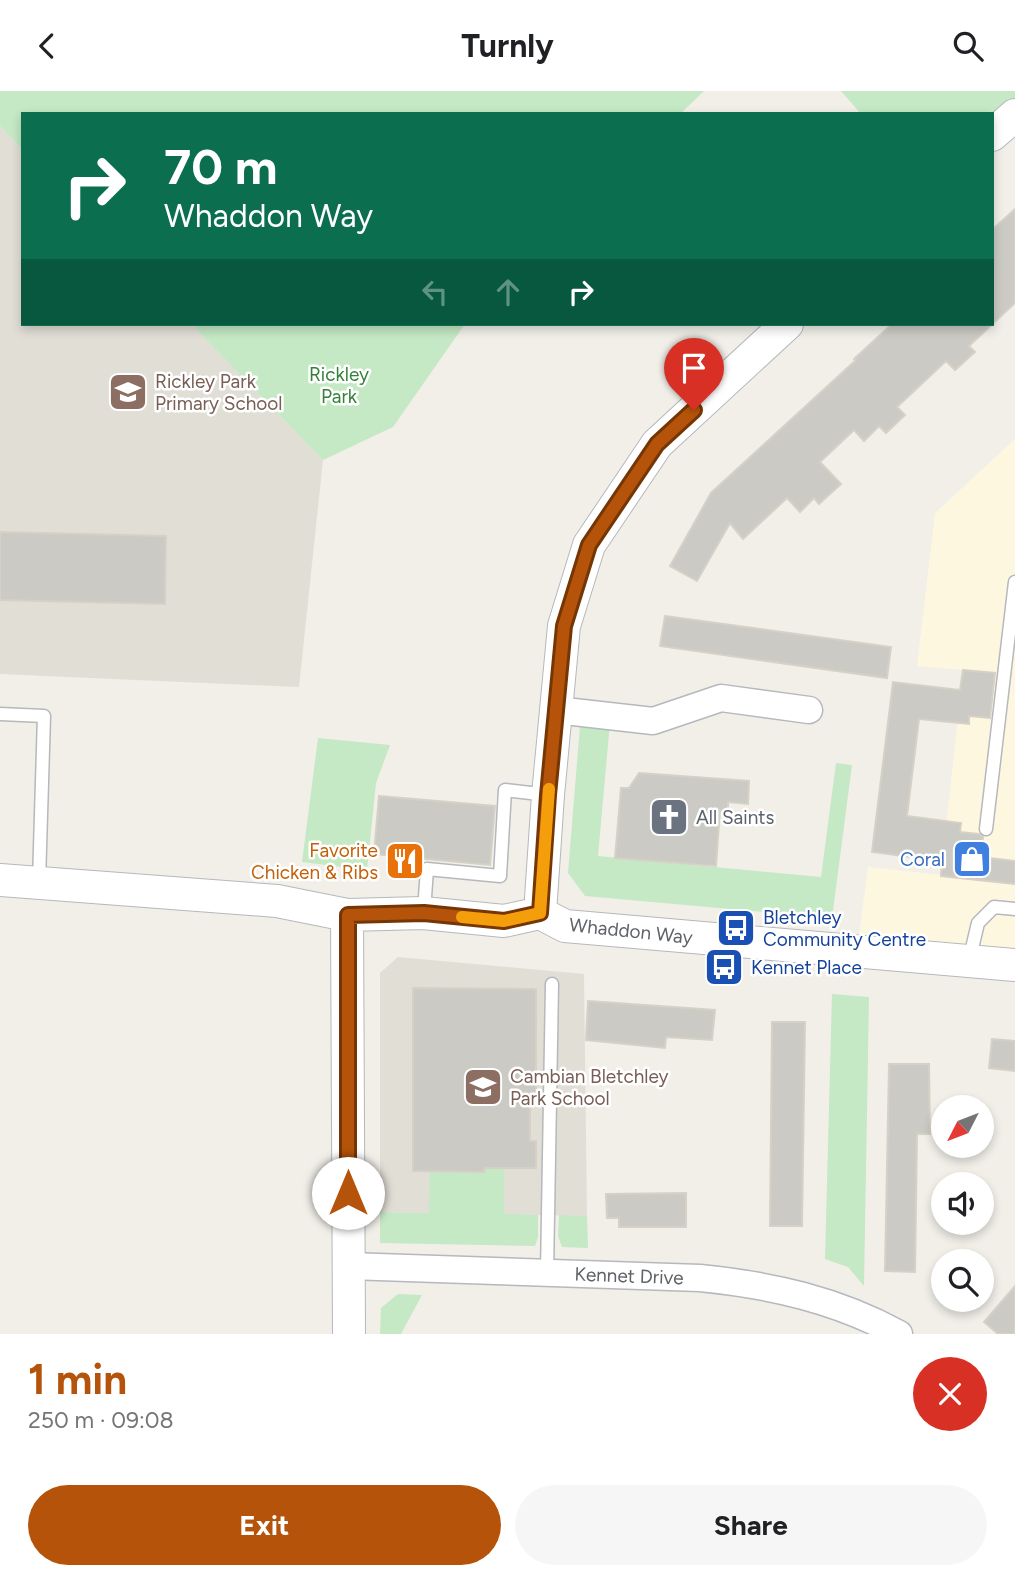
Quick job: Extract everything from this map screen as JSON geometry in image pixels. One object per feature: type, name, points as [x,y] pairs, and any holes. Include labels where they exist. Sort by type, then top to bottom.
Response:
[{"type":"street","points":[[994,133],[1015,115]]},
{"type":"street","points":[[0,880],[277,901],[348,915],[424,913],[504,921],[540,913],[564,626],[589,545],[657,444],[786,326]]},
{"type":"street","points":[[556,710],[653,721],[722,698],[809,710]]},
{"type":"street","name":"Whaddon Way","points":[[540,913],[565,926],[1015,965]]},
{"type":"street","points":[[348,915],[349,1334]]},
{"type":"street","name":"Kennet Drive","points":[[349,1266],[700,1278],[756,1284],[818,1298],[900,1334]]},
{"type":"lane","points":[[986,829],[1015,582]]},
{"type":"lane","points":[[0,714],[44,716],[39,882]]},
{"type":"lane","points":[[424,913],[427,869],[500,876],[505,790],[548,795]]},
{"type":"lane","points":[[969,962],[978,923],[994,907],[1015,909]]},
{"type":"lane","points":[[547,1273],[552,984]]},
{"type":"shaded area","name":"Rickley Park Primary School","points":[[0,126],[21,148],[21,326],[193,326],[323,460],[299,687],[0,674]]},
{"type":"shaded area","points":[[1015,439],[1015,951],[859,936],[868,867],[941,875],[963,670],[917,666],[935,513]]},
{"type":"shaded area","name":"Cambian Bletchley Park School","points":[[398,957],[584,974],[587,1216],[380,1212],[380,973]]},
{"type":"green space","points":[[0,91],[704,91],[682,112],[21,112],[21,148],[0,126]]},
{"type":"green space","points":[[841,91],[1015,91],[1015,101],[994,120],[994,112],[859,112]]},
{"type":"green space","name":"Rickley Park","points":[[193,326],[464,326],[393,427],[323,460]]},
{"type":"green space","points":[[610,722],[598,856],[821,877],[836,763],[852,765],[832,918],[585,896],[568,873],[580,726]]},
{"type":"green space","points":[[318,738],[390,745],[376,783],[367,870],[302,862]]},
{"type":"green space","points":[[832,994],[869,997],[864,1286],[848,1267],[825,1259]]},
{"type":"green space","points":[[485,1168],[504,1168],[504,1214],[538,1215],[538,1237],[535,1246],[380,1243],[380,1212],[429,1213],[430,1171],[484,1172]]},
{"type":"green space","points":[[559,1215],[587,1216],[588,1248],[562,1247],[558,1236]]},
{"type":"green space","points":[[398,1294],[422,1295],[401,1334],[380,1334],[381,1308]]},
{"type":"building","points":[[1015,209],[1015,303],[994,323],[994,228]]},
{"type":"building","points":[[890,326],[990,326],[969,346],[975,352],[955,370],[946,361],[897,407],[905,415],[886,433],[879,426],[864,441],[854,430],[820,462],[841,484],[819,504],[814,498],[800,512],[787,498],[743,539],[730,523],[697,581],[670,566],[711,493],[856,360],[854,359]]},
{"type":"building","points":[[0,532],[166,536],[165,604],[0,600]]},
{"type":"building","points":[[665,616],[891,647],[887,678],[660,646]]},
{"type":"building","points":[[963,670],[995,673],[990,718],[969,716],[969,724],[919,719],[907,816],[961,823],[960,832],[979,834],[983,837],[981,857],[1015,861],[1015,884],[941,876],[942,861],[872,852],[893,682],[960,690]]},
{"type":"building","name":"All Saints","points":[[639,773],[749,781],[748,804],[728,802],[728,811],[720,810],[716,866],[615,858],[621,788],[629,788]]},
{"type":"building","points":[[379,796],[495,806],[490,865],[374,854]]},
{"type":"building","points":[[413,988],[536,989],[536,1093],[530,1093],[530,1141],[536,1141],[536,1168],[485,1168],[484,1172],[413,1171]]},
{"type":"building","points":[[588,1001],[715,1010],[712,1040],[666,1037],[665,1048],[586,1040]]},
{"type":"building","points":[[772,1022],[805,1022],[802,1226],[770,1226]]},
{"type":"building","points":[[992,1039],[1015,1041],[1015,1071],[989,1068]]},
{"type":"building","points":[[889,1064],[929,1064],[930,1134],[917,1134],[915,1272],[885,1271]]},
{"type":"building","points":[[686,1193],[686,1227],[619,1227],[619,1218],[607,1218],[606,1194]]},
{"type":"building","points":[[1015,1286],[1015,1334],[998,1334],[984,1322]]},
{"type":"slow traffic","points":[[462,917],[504,921],[540,913],[549,789]]},
{"type":"place","name":"Rickley Park Primary School","points":[[128,392]]},
{"type":"place","name":"All Saints","points":[[669,817]]},
{"type":"place","name":"Coral","points":[[972,859]]},
{"type":"place","name":"Favorite Chicken & Ribs","points":[[405,861]]},
{"type":"place","name":"Bletchley Community Centre","points":[[736,928]]},
{"type":"place","name":"Kennet Place","points":[[724,967]]},
{"type":"place","name":"Cambian Bletchley Park School","points":[[483,1087]]},
{"type":"route","points":[[348,1193],[348,915],[424,913],[504,921],[540,913],[564,626],[589,545],[657,444],[694,410]]}]
